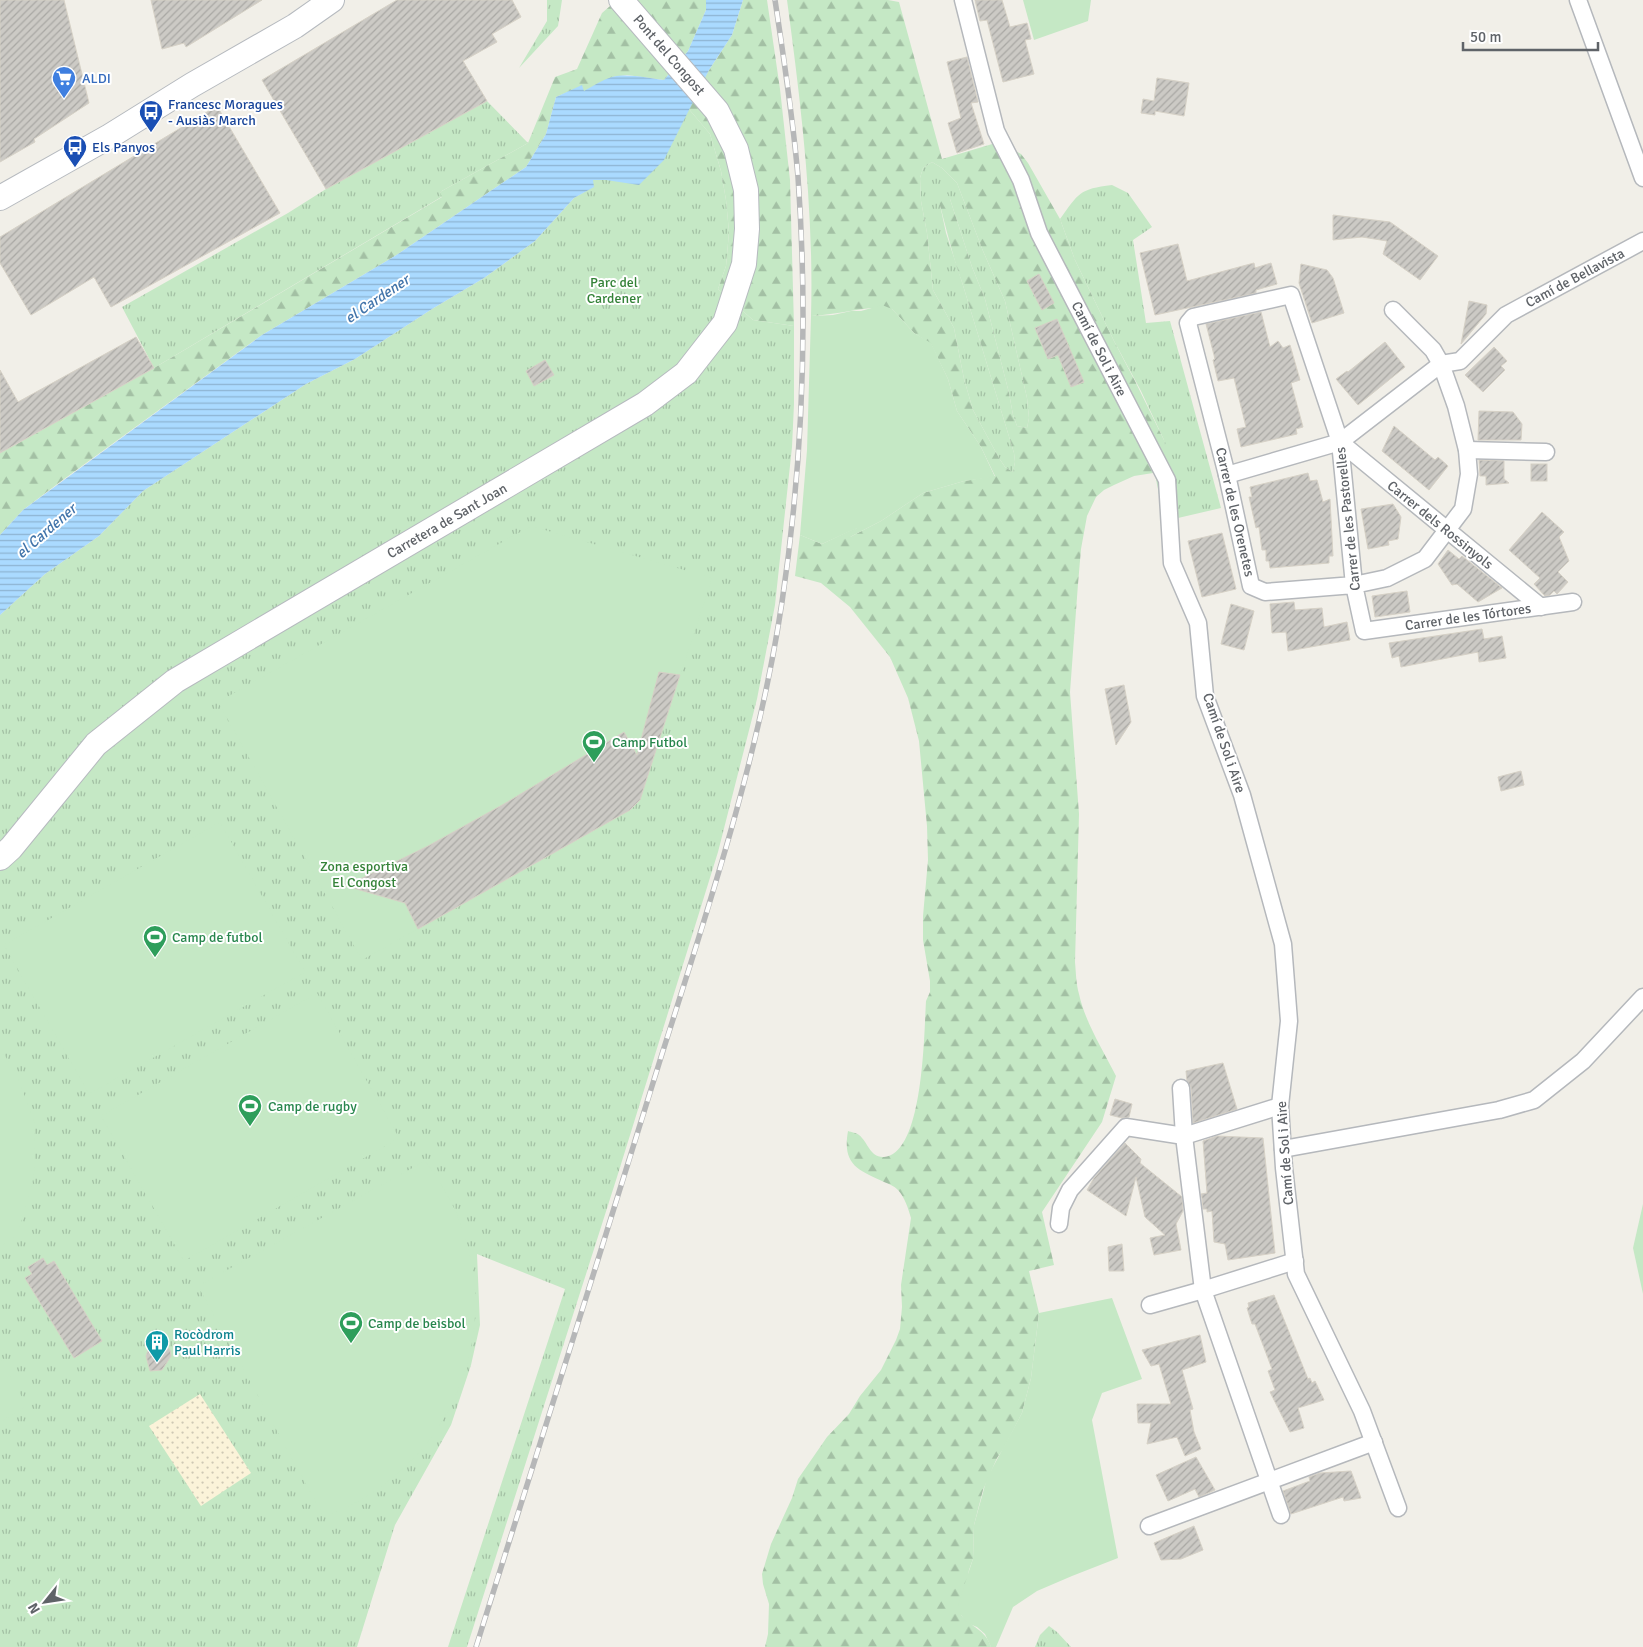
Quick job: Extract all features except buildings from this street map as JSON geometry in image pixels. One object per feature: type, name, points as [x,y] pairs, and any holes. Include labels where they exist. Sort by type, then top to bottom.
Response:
[{"type":"street","points":[[0,198],[110,136],[192,85],[294,26],[332,0]]},
{"type":"street","name":"Pont del Congost","points":[[621,0],[717,110]]},
{"type":"street","name":"Camí de Sol i Aire","points":[[963,0],[996,131],[1021,180],[1039,233],[1167,480],[1172,563],[1198,623],[1205,696],[1242,795],[1283,944],[1289,1021],[1280,1106],[1284,1168],[1296,1274],[1362,1411],[1398,1508]]},
{"type":"street","points":[[1578,0],[1643,178]]},
{"type":"street","name":"Carretera de Sant Joan","points":[[0,858],[11,848],[96,744],[175,681],[646,404],[686,373],[725,323],[744,264],[747,229],[746,190],[736,149],[717,110]]},
{"type":"street","name":"Camí de Bellavista","points":[[1441,364],[1460,361],[1506,315],[1643,241]]},
{"type":"street","name":"Carrer de les Pastorelles","points":[[1291,295],[1340,442],[1354,585],[1364,631]]},
{"type":"street","name":"Carrer de les Orenetes","points":[[1291,295],[1193,317],[1188,324],[1227,475],[1252,586],[1265,592],[1354,585],[1387,578],[1425,559],[1463,509],[1469,474],[1467,450],[1456,406],[1441,364],[1433,350],[1392,310]]},
{"type":"street","points":[[1227,475],[1340,442],[1441,364]]},
{"type":"street","name":"Carrer dels Rossinyols","points":[[1340,442],[1541,607]]},
{"type":"street","points":[[1467,450],[1546,452]]},
{"type":"street","name":"Carrer de les Tórtores","points":[[1364,631],[1572,602]]},
{"type":"street","points":[[1283,1148],[1499,1110],[1534,1100],[1584,1061],[1643,997]]},
{"type":"street","points":[[1181,1088],[1184,1136],[1203,1290],[1281,1515]]},
{"type":"street","points":[[1059,1224],[1061,1208],[1070,1190],[1126,1127],[1184,1136],[1280,1106]]},
{"type":"street","points":[[1150,1305],[1295,1260]]},
{"type":"street","points":[[1148,1526],[1374,1442]]},
{"type":"green space","points":[[547,0],[562,0],[558,26],[519,68],[547,21]]},
{"type":"green space","points":[[617,0],[706,0],[706,10],[688,51],[664,80],[627,75],[613,77],[583,92],[582,86],[556,97],[546,134],[526,167],[395,256],[262,335],[23,510],[0,535],[0,453],[154,368],[442,197],[440,192],[528,143],[555,77],[577,69],[602,13]]},
{"type":"green space","points":[[743,0],[767,0],[780,89],[790,180],[794,326],[753,320],[718,289],[726,266],[729,232],[726,200],[721,171],[710,134],[688,108],[709,70],[732,35]]},
{"type":"green space","points":[[787,0],[888,0],[899,2],[942,159],[999,142],[1021,154],[1028,163],[1060,219],[1075,260],[1164,440],[1166,450],[1166,471],[1134,476],[1104,490],[1096,497],[1087,516],[1081,549],[1070,692],[1079,814],[1076,978],[1085,1015],[1116,1076],[1102,1122],[1042,1212],[1054,1265],[1029,1271],[1039,1313],[1031,1378],[1022,1413],[997,1458],[983,1490],[974,1525],[973,1559],[969,1570],[961,1615],[986,1637],[991,1647],[765,1647],[768,1634],[769,1604],[762,1574],[771,1544],[792,1498],[798,1479],[827,1437],[849,1414],[860,1396],[881,1370],[900,1329],[901,1285],[911,1218],[898,1190],[854,1165],[847,1152],[847,1142],[848,1131],[857,1134],[875,1155],[884,1157],[897,1151],[907,1136],[919,1089],[926,1001],[930,992],[923,940],[928,860],[927,826],[919,741],[908,698],[890,657],[850,607],[821,583],[795,576],[800,535],[822,544],[858,527],[850,537],[881,521],[923,493],[964,481],[995,476],[981,447],[957,411],[948,379],[931,344],[914,333],[892,309],[871,308],[811,316],[810,237],[805,157]],"holes":[[[932,162],[942,168],[957,183],[983,251],[1005,301],[1027,398],[1029,418],[1027,428],[1017,426],[1013,415],[985,299],[972,267],[950,199],[945,189],[935,186],[954,258],[1014,453],[1013,472],[1005,467],[999,458],[973,410],[964,379],[954,328],[933,290],[927,233],[921,201],[920,178],[923,168]]]},
{"type":"green space","points":[[1023,0],[1091,0],[1088,21],[1034,40]]},
{"type":"green space","points":[[487,101],[528,143],[440,192],[443,196],[154,368],[122,307],[288,213],[326,189]]},
{"type":"green space","name":"Zona esportiva El Congost","points":[[688,108],[710,134],[721,171],[726,200],[729,232],[726,266],[718,289],[753,320],[794,326],[792,447],[775,605],[757,699],[718,852],[617,1177],[467,1647],[448,1647],[565,1289],[477,1254],[480,1325],[471,1365],[451,1425],[395,1525],[357,1647],[0,1647],[0,615],[45,574],[99,536],[143,491],[306,384],[355,359],[484,278],[535,241],[574,198],[593,187],[593,180],[606,180],[664,159]]},
{"type":"green space","points":[[932,162],[942,168],[957,183],[983,251],[1005,301],[1027,398],[1029,418],[1027,428],[1017,426],[1013,415],[985,299],[972,267],[950,199],[940,205],[946,233],[1014,453],[1013,472],[1005,467],[999,458],[973,410],[964,379],[954,328],[933,290],[927,233],[921,201],[920,178],[923,168]]},
{"type":"green space","points":[[1112,185],[1128,193],[1152,227],[1133,240],[1146,323],[1170,321],[1221,508],[1178,518],[1163,519],[1155,474],[1166,471],[1164,440],[1075,260],[1060,219],[1081,194],[1093,188]]},
{"type":"green space","points":[[882,305],[892,309],[914,333],[931,343],[948,379],[957,411],[981,447],[995,477],[964,481],[923,493],[881,521],[848,538],[857,528],[822,544],[800,535],[807,450],[811,316],[861,311]]},
{"type":"green space","points":[[531,526],[712,578],[640,800],[630,810],[362,960],[218,702]]},
{"type":"green space","name":"Camp de futbol","points":[[220,822],[305,972],[89,1094],[4,945]]},
{"type":"green space","name":"Camp de rugby","points":[[317,993],[399,1138],[184,1261],[101,1116]]},
{"type":"green space","points":[[0,1048],[16,1073],[34,1121],[35,1165],[32,1186],[17,1236],[0,1246]]},
{"type":"green space","name":"Camp de beisbol","points":[[425,1161],[455,1210],[471,1262],[475,1314],[467,1365],[447,1413],[416,1455],[375,1491],[324,1517],[198,1286]]},
{"type":"green space","points":[[1643,1204],[1643,1294],[1633,1248]]},
{"type":"green space","points":[[1112,1298],[1142,1379],[1102,1393],[1092,1420],[1118,1558],[1037,1591],[1013,1607],[996,1647],[991,1647],[985,1634],[977,1627],[967,1623],[961,1615],[958,1604],[973,1559],[974,1525],[987,1478],[1022,1413],[1031,1378],[1039,1313]]},
{"type":"green space","points":[[0,1358],[27,1406],[0,1422]]},
{"type":"green space","points":[[1049,1626],[1071,1647],[1035,1647],[1040,1635]]},
{"type":"sand","points":[[200,1394],[251,1473],[201,1506],[149,1426]]},
{"type":"water","name":"el Cardener","points":[[706,0],[743,0],[732,35],[709,70],[664,160],[639,185],[593,180],[594,187],[574,198],[535,241],[484,278],[355,359],[306,384],[143,491],[99,536],[45,574],[0,615],[0,535],[23,510],[262,335],[395,256],[526,167],[546,134],[556,97],[582,85],[584,91],[605,80],[618,76],[638,76],[664,80],[688,51],[706,10]]},
{"type":"railway","points":[[476,1647],[715,887],[746,774],[772,660],[782,602],[795,496],[802,390],[803,337],[803,283],[798,177],[791,111],[775,0]]},
{"type":"place","name":"ALDI","points":[[64,99]]},
{"type":"place","name":"Francesc Moragues - Ausiàs March","points":[[151,133]]},
{"type":"place","name":"Els Panyos","points":[[75,168]]},
{"type":"place","name":"Camp Futbol","points":[[594,763]]},
{"type":"place","name":"Camp de futbol","points":[[155,958]]},
{"type":"place","name":"Camp de rugby","points":[[250,1127]]},
{"type":"place","name":"Camp de beisbol","points":[[351,1344]]},
{"type":"place","name":"Rocòdrom Paul Harris","points":[[157,1363]]},
{"type":"park label","name":"Parc del Cardener","points":[[614,290]]}]
